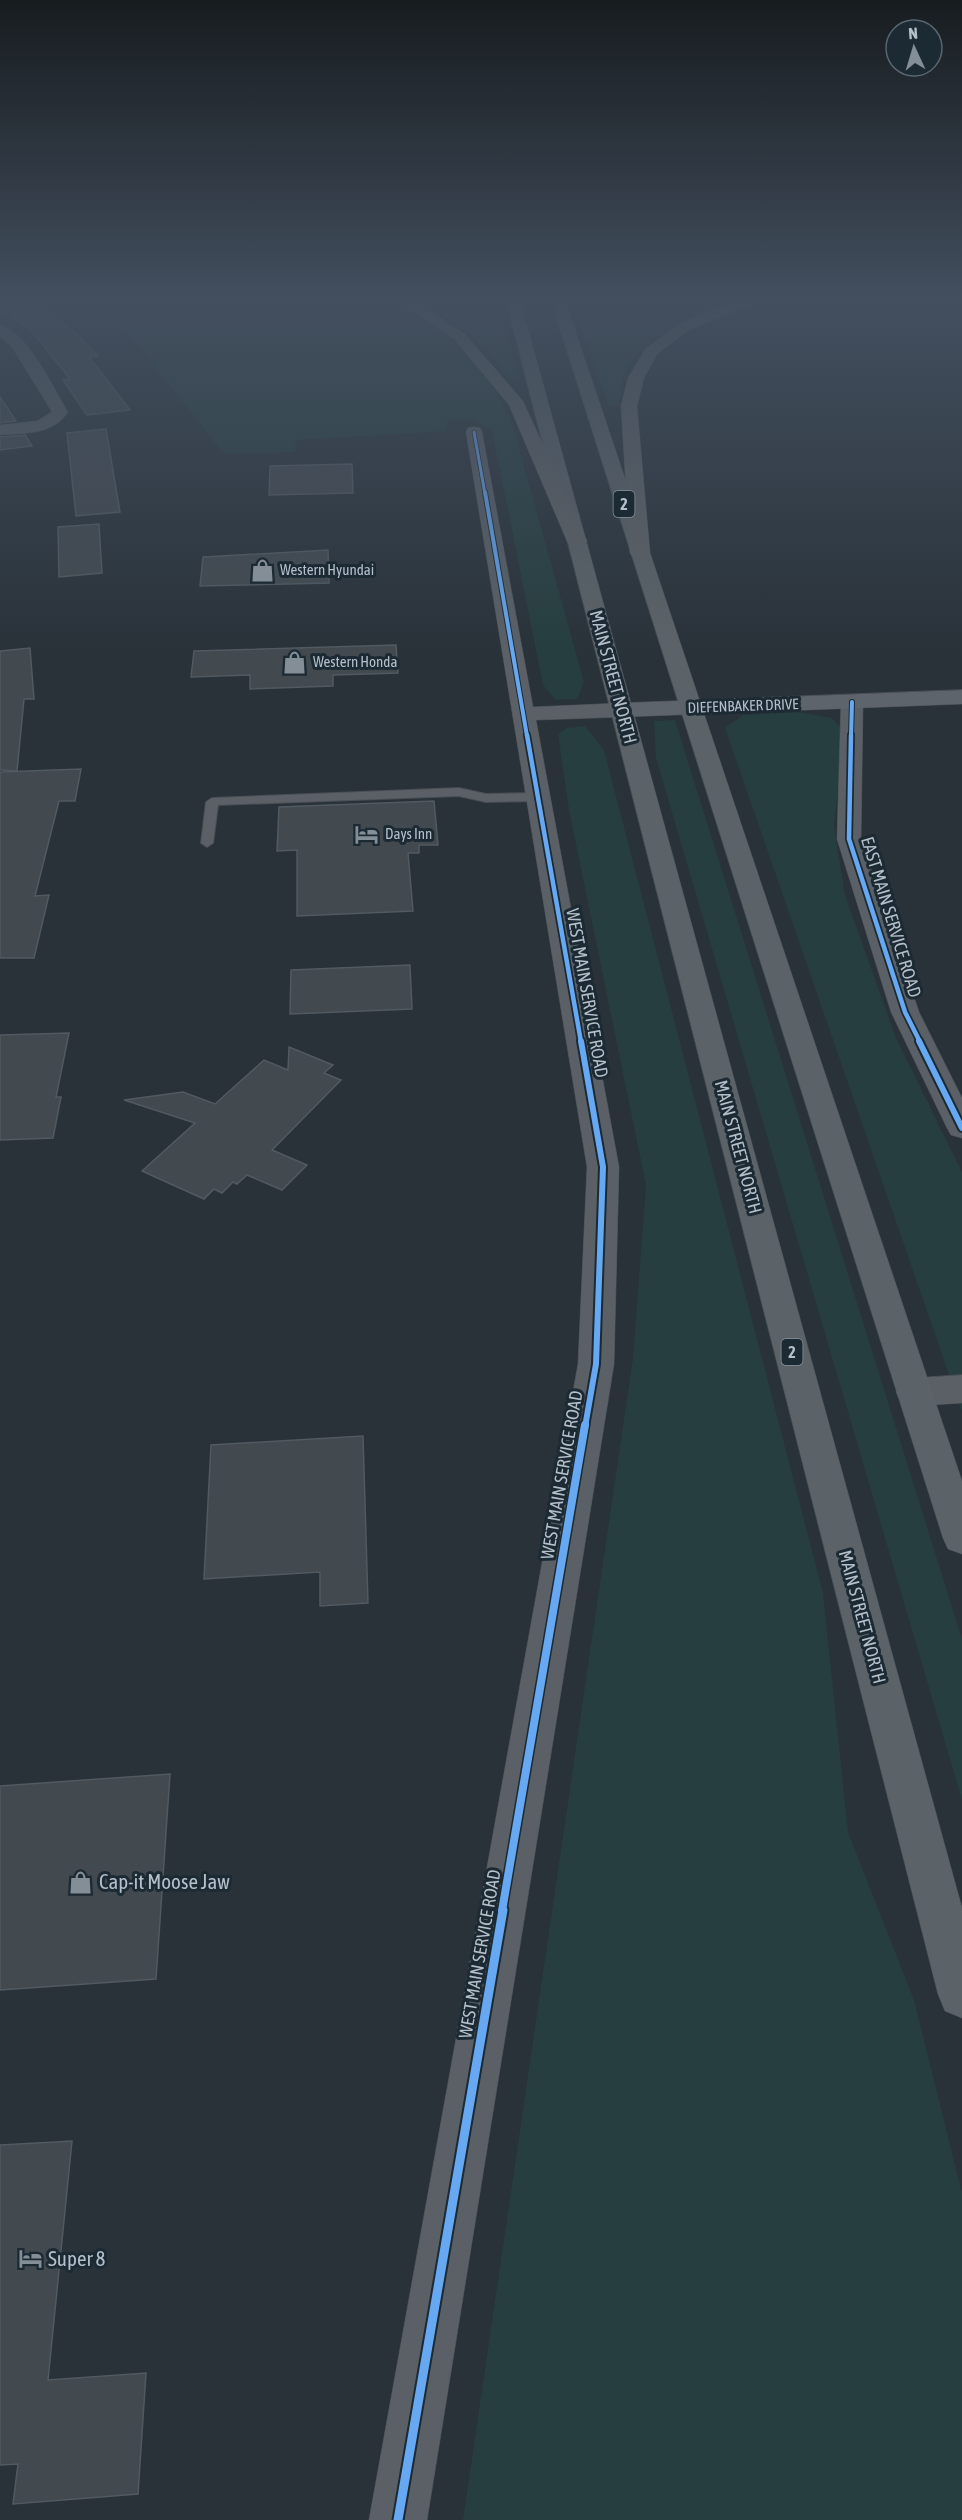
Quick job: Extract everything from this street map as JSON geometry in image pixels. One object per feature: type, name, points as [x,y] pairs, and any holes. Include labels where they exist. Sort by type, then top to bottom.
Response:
[{"type":"highway","points":[[524,418],[577,541]]},
{"type":"highway","points":[[630,418],[640,553]]},
{"type":"main road","name":"MAIN STREET NORTH","points":[[544,418],[962,1994]]},
{"type":"main road","name":"2","points":[[596,418],[689,708],[962,1538]]},
{"type":"street","points":[[0,430],[45,423],[56,418]]},
{"type":"street","name":"WEST MAIN SERVICE ROAD","points":[[398,2520],[596,1364],[603,1167],[474,432]]},
{"type":"street","name":"DIEFENBAKER DRIVE","points":[[523,714],[962,697]]},
{"type":"street","name":"EAST MAIN SERVICE ROAD","points":[[852,702],[849,839],[905,1012],[962,1128]]},
{"type":"street","points":[[914,1392],[962,1389]]},
{"type":"lane","points":[[207,843],[212,802],[459,792],[486,798],[538,797]]},
{"type":"green space","points":[[195,418],[509,418],[584,682],[577,699],[556,700],[543,685],[492,430],[472,420],[447,421],[447,431],[296,440],[295,452],[224,454]]},
{"type":"green space","points":[[799,712],[832,718],[844,732],[834,827],[845,895],[896,1038],[962,1172],[962,1412],[725,728],[743,715]]},
{"type":"green space","points":[[675,720],[962,1639],[962,1800],[656,758],[654,721]]},
{"type":"green space","points":[[585,726],[604,750],[823,1593],[848,1832],[914,2000],[962,2193],[962,2520],[463,2520],[633,1358],[646,1185],[569,810],[558,734],[567,728]]},
{"type":"building","points":[[0,418],[14,418],[16,421],[0,423]]},
{"type":"building","points":[[106,429],[120,512],[76,516],[67,433]]},
{"type":"building","points":[[25,435],[32,446],[0,450],[0,437]]},
{"type":"building","points":[[352,464],[353,493],[269,495],[270,466]]},
{"type":"building","points":[[99,524],[102,573],[59,577],[58,527]]},
{"type":"building","name":"Western Hyundai","points":[[328,550],[329,583],[200,586],[203,557]]},
{"type":"building","name":"Western Honda","points":[[396,645],[398,673],[333,675],[333,686],[250,689],[250,675],[191,677],[194,651]]},
{"type":"building","points":[[30,648],[34,699],[24,699],[17,771],[0,770],[0,651]]},
{"type":"building","points":[[81,769],[75,801],[59,801],[35,896],[49,895],[34,958],[0,958],[0,772]]},
{"type":"building","points":[[434,801],[438,845],[419,845],[419,853],[408,853],[413,911],[297,916],[297,850],[277,851],[279,807]]},
{"type":"building","points":[[410,965],[412,1009],[290,1014],[291,970]]},
{"type":"building","points":[[69,1033],[56,1097],[61,1097],[53,1138],[0,1140],[0,1035]]},
{"type":"building","points":[[289,1047],[333,1065],[324,1073],[341,1080],[272,1150],[307,1165],[282,1190],[247,1175],[237,1184],[233,1182],[222,1193],[214,1189],[204,1199],[142,1171],[195,1123],[124,1100],[183,1092],[215,1104],[264,1060],[288,1070]]},
{"type":"building","points":[[363,1436],[368,1603],[320,1606],[320,1572],[204,1579],[211,1445]]},
{"type":"building","name":"Cap-it Moose Jaw","points":[[170,1774],[156,1979],[0,1990],[0,1786]]},
{"type":"building","name":"Super 8","points":[[72,2141],[48,2380],[146,2373],[138,2494],[13,2504],[18,2464],[0,2465],[0,2145]]},
{"type":"cycle path","points":[[398,2520],[596,1364],[603,1167],[474,432]]},
{"type":"cycle path","points":[[852,702],[849,839],[905,1012],[962,1128]]},
{"type":"place","name":"Western Hyundai","points":[[262,570]]},
{"type":"place","name":"Western Honda","points":[[295,662]]},
{"type":"place","name":"Days Inn","points":[[367,834]]},
{"type":"place","name":"Cap-it Moose Jaw","points":[[81,1882]]},
{"type":"place","name":"Super 8","points":[[30,2259]]}]
